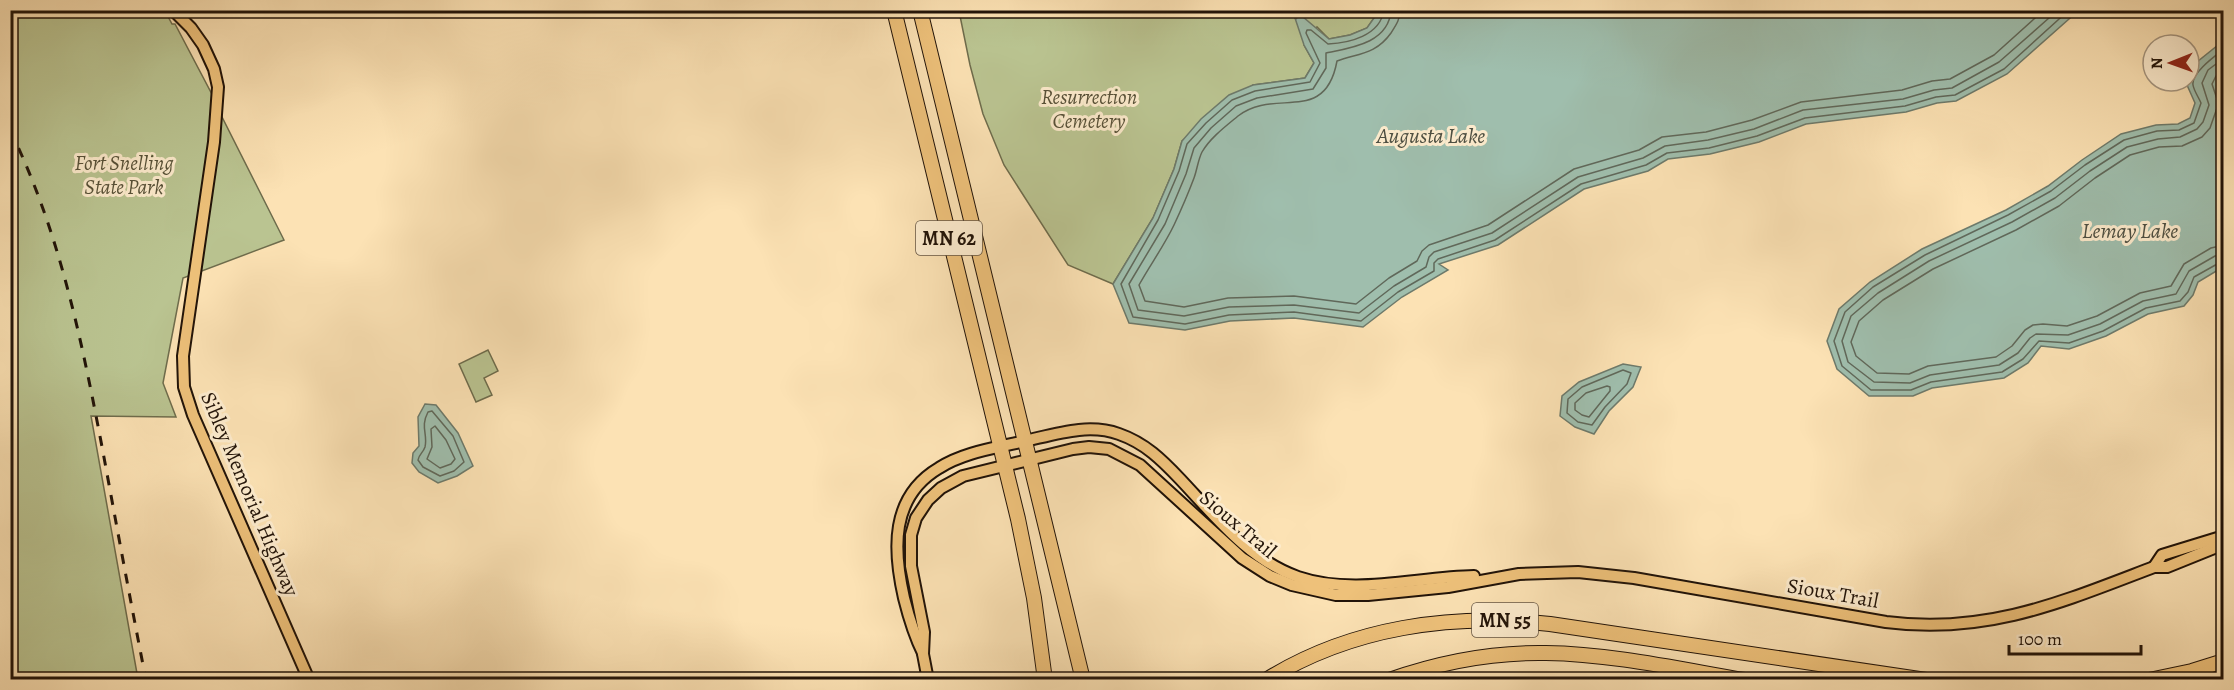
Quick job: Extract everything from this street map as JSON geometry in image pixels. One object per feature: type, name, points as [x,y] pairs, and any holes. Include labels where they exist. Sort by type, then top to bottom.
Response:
[{"type":"highway","name":"MN 62","points":[[894,10],[1033,588],[1045,680]]},
{"type":"highway","name":"MN 62","points":[[920,10],[1083,680]]},
{"type":"highway","name":"MN 55","points":[[1266,680],[1330,649],[1379,633],[1423,624],[1493,619],[1550,624],[1926,680]]},
{"type":"highway","name":"MN 55","points":[[1389,680],[1456,661],[1494,655],[1533,653],[1602,657],[1744,680]]},
{"type":"highway","points":[[2149,680],[2192,671],[2223,661]]},
{"type":"main road","name":"Sibley Memorial Highway","points":[[173,10],[198,37],[208,54],[217,78],[218,96],[214,142],[184,346],[184,387],[193,415],[309,680]]},
{"type":"main road","name":"Sioux Trail","points":[[923,654],[913,634],[898,573],[896,538],[900,517],[916,489],[937,469],[958,459],[1000,446],[1082,429],[1117,433],[1136,441],[1159,457],[1248,549],[1277,568],[1307,580],[1335,585],[1356,586],[1446,577],[1558,572],[1615,575],[1866,619],[1937,625],[1984,622],[2023,614],[2154,567],[2168,567],[2223,544]]},
{"type":"main road","name":"Sioux Trail","points":[[923,654],[924,632],[909,554],[916,518],[928,500],[947,483],[963,476],[1065,450],[1089,447],[1109,449],[1127,457],[1140,465],[1251,565],[1276,579],[1308,591],[1357,596],[1448,587],[1498,576]]},
{"type":"main road","name":"Sioux Trail","points":[[2154,567],[2162,555],[2223,536]]},
{"type":"main road","points":[[923,654],[928,680]]},
{"type":"green space","name":"Fort Snelling State Park","points":[[10,11],[165,11],[172,24],[175,24],[216,102],[284,240],[183,278],[163,383],[176,417],[91,416],[138,679],[11,679]]},
{"type":"green space","name":"Resurrection Cemetery","points":[[959,11],[1379,11],[1367,28],[1350,35],[1329,39],[1317,27],[1304,45],[1314,63],[1305,78],[1253,85],[1182,141],[1174,169],[1153,218],[1113,284],[1068,265],[1004,165],[983,114]]},
{"type":"green space","points":[[488,350],[498,371],[484,378],[492,395],[476,402],[459,364]]},
{"type":"water","name":"Augusta Lake","points":[[1379,11],[2078,11],[2007,74],[1956,101],[1937,103],[1906,112],[1806,124],[1759,142],[1710,154],[1668,159],[1648,171],[1584,189],[1498,245],[1439,264],[1448,270],[1402,297],[1363,327],[1294,318],[1230,321],[1185,330],[1129,323],[1113,284],[1153,218],[1174,169],[1182,141],[1201,119],[1229,95],[1253,85],[1305,78],[1314,63],[1304,45],[1294,15],[1303,17],[1329,39],[1350,35],[1367,28]]},
{"type":"water","name":"Lemay Lake","points":[[2223,41],[2223,267],[2198,282],[2193,295],[2184,306],[2148,314],[2106,336],[2069,349],[2041,346],[2028,363],[2004,378],[1932,388],[1913,396],[1869,396],[1837,369],[1827,341],[1839,309],[1870,282],[1922,249],[2006,210],[2048,186],[2121,134],[2156,125],[2178,124],[2190,118],[2195,103],[2191,93],[2201,93],[2201,59]]},
{"type":"water","points":[[1623,364],[1641,367],[1633,387],[1609,411],[1594,434],[1575,427],[1560,416],[1562,396],[1579,382]]},
{"type":"water","points":[[425,404],[436,405],[458,433],[473,466],[457,476],[438,483],[419,472],[412,463],[413,453],[419,446],[418,417]]},
{"type":"waterway","points":[[1289,10],[1296,18]]},
{"type":"railway","points":[[10,130],[43,208],[78,329],[146,680]]}]
